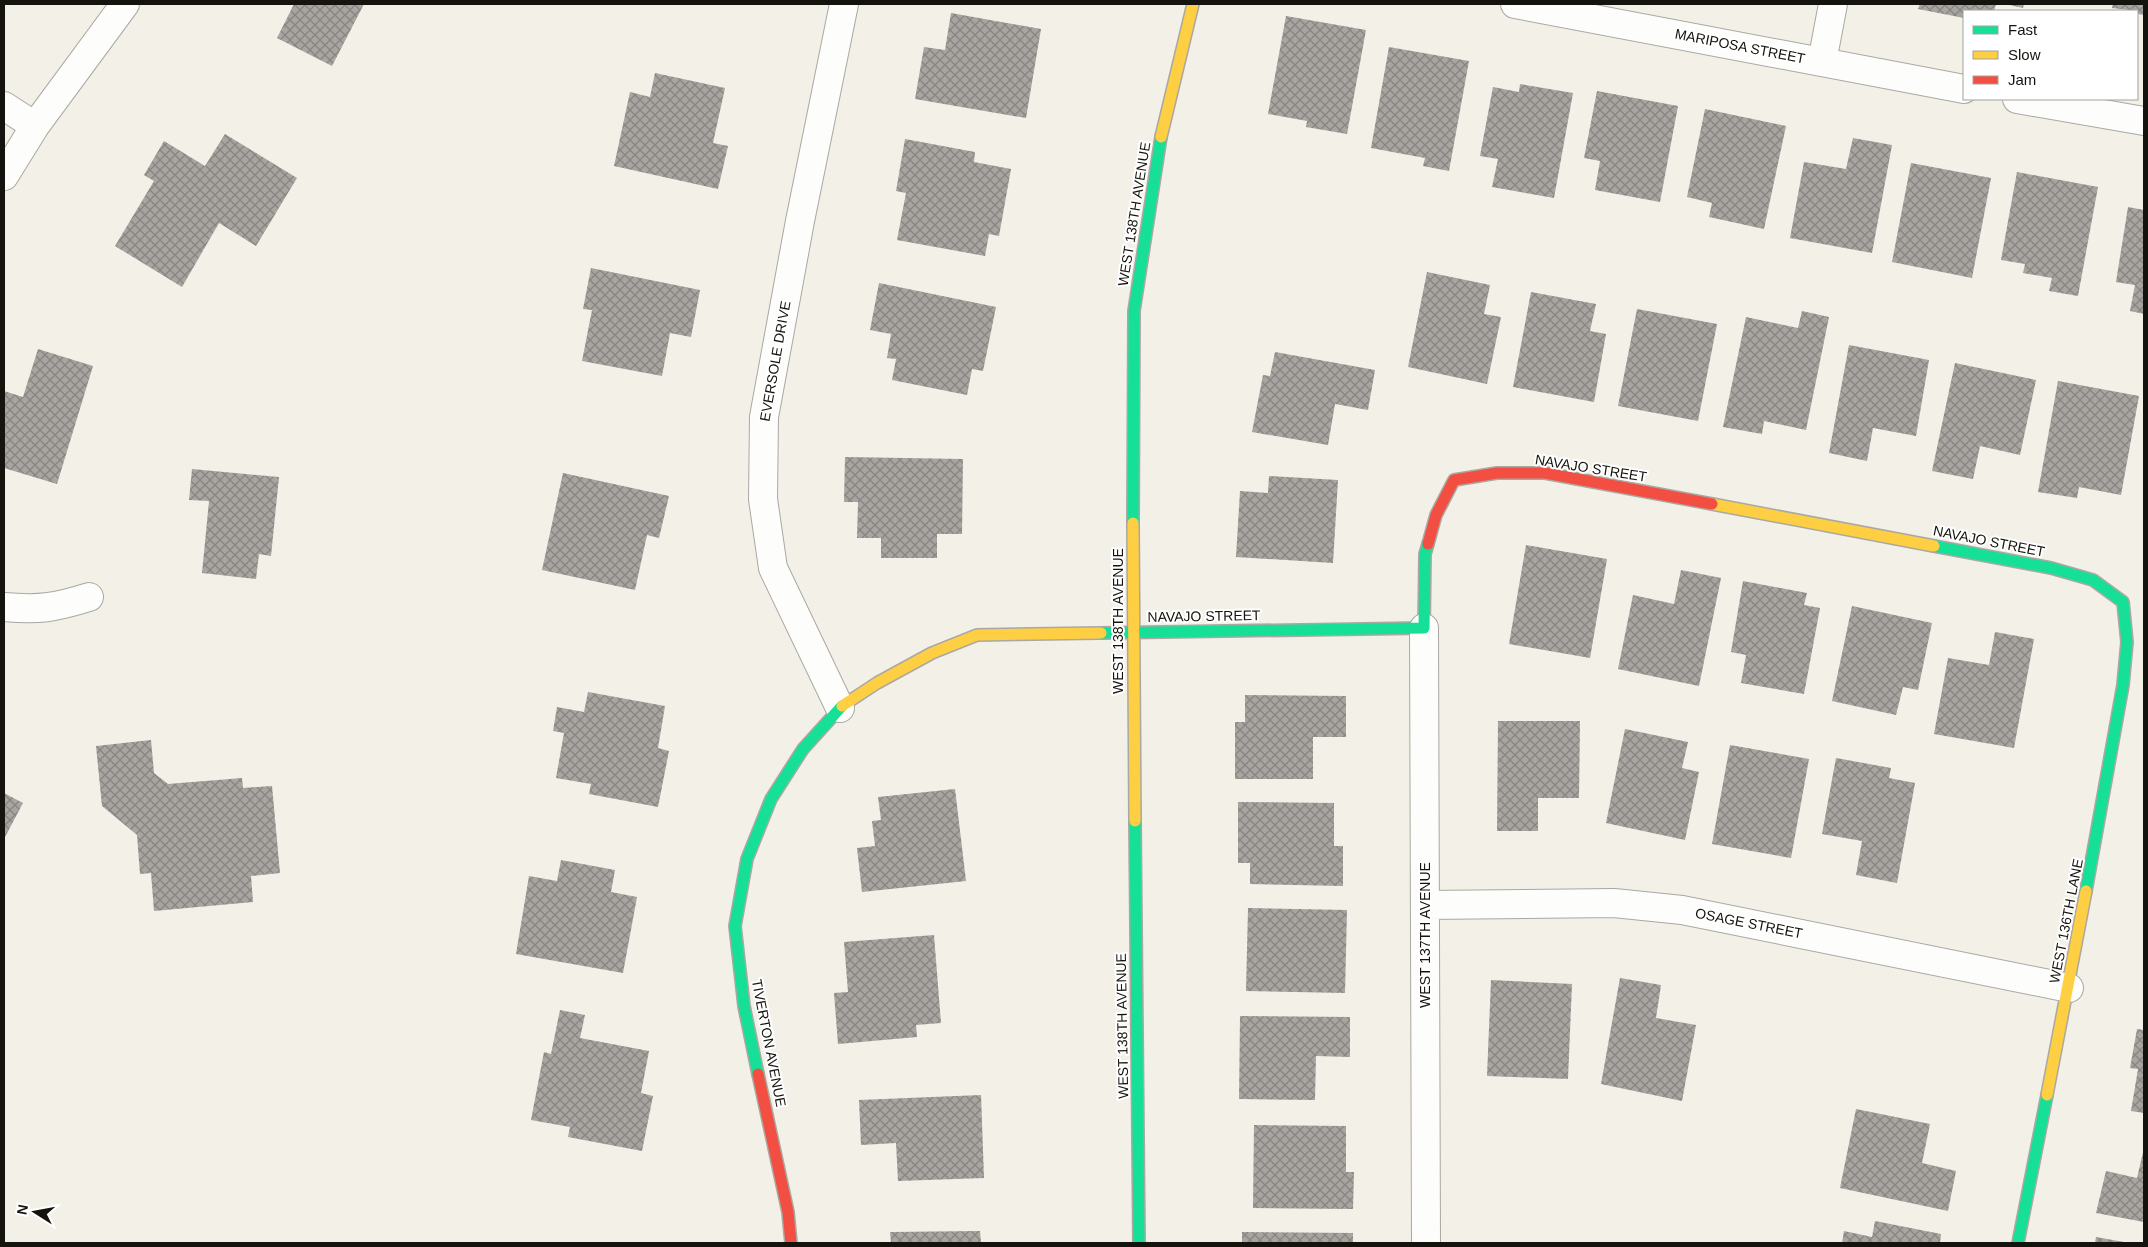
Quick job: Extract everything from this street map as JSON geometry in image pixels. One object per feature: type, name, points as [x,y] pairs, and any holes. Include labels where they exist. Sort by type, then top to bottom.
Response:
[{"type":"street","points":[[4,176],[35,126],[125,4]]},
{"type":"street","name":"EVERSOLE DRIVE","points":[[840,708],[773,568],[763,499],[764,417],[800,221],[844,4]]},
{"type":"street","name":"WEST 138TH AVENUE","points":[[1139,1243],[1133,632],[1134,311],[1158,150],[1193,4]]},
{"type":"street","name":"MARIPOSA STREET","points":[[1515,4],[1963,89]]},
{"type":"street","points":[[1822,62],[1833,4]]},
{"type":"street","points":[[2023,100],[2144,121]]},
{"type":"street","points":[[4,106],[35,126]]},
{"type":"street","name":"NAVAJO STREET","points":[[1133,632],[1424,628],[1425,554],[1436,515],[1454,480],[1497,473],[1545,473],[2051,568],[2093,580],[2123,602]]},
{"type":"street","points":[[4,607],[40,610],[58,607],[88,597]]},
{"type":"street","name":"WEST 136TH LANE","points":[[2018,1243],[2069,988],[2123,685],[2127,642],[2123,602]]},
{"type":"street","name":"WEST 137TH AVENUE","points":[[1424,628],[1426,1243]]},
{"type":"street","name":"TIVERTON AVENUE","points":[[791,1243],[788,1212],[744,1006],[736,926],[747,859],[771,799],[803,749],[840,708],[877,683],[932,653],[977,635],[1133,632]]},
{"type":"street","name":"OSAGE STREET","points":[[1425,905],[1614,903],[1682,910],[2069,988]]},
{"type":"building","points":[[294,4],[364,4],[332,66],[277,38]]},
{"type":"building","points":[[1920,4],[1996,4],[1994,10],[1963,10],[1963,18],[1918,9]]},
{"type":"building","points":[[2005,4],[2024,4],[2023,8]]},
{"type":"building","points":[[2113,4],[2144,4],[2144,15],[2138,14],[2138,10],[2112,8]]},
{"type":"building","points":[[951,13],[1041,29],[1026,118],[915,99],[924,47],[945,50]]},
{"type":"building","points":[[1286,16],[1366,30],[1347,134],[1306,127],[1307,121],[1268,114]]},
{"type":"building","points":[[1389,47],[1469,61],[1449,171],[1423,166],[1425,158],[1371,148]]},
{"type":"building","points":[[655,73],[725,88],[713,143],[728,146],[718,189],[614,166],[630,92],[650,97]]},
{"type":"building","points":[[1520,84],[1573,93],[1554,198],[1492,187],[1498,159],[1480,156],[1493,87],[1519,92]]},
{"type":"building","points":[[1597,91],[1678,106],[1660,202],[1595,190],[1600,161],[1584,158]]},
{"type":"building","points":[[1705,109],[1786,126],[1764,229],[1709,217],[1712,203],[1687,197]]},
{"type":"building","points":[[225,134],[297,178],[256,246],[219,223],[182,287],[115,246],[154,181],[144,175],[164,141],[205,166]]},
{"type":"building","points":[[1853,138],[1892,145],[1872,253],[1790,238],[1804,162],[1846,169]]},
{"type":"building","points":[[905,139],[975,152],[974,162],[1011,169],[999,236],[989,234],[985,256],[897,240],[906,193],[896,191]]},
{"type":"building","points":[[1911,163],[1991,178],[1972,278],[1892,262]]},
{"type":"building","points":[[2017,172],[2098,187],[2078,296],[2049,291],[2052,278],[2023,273],[2025,264],[2001,260]]},
{"type":"building","points":[[2128,207],[2144,210],[2144,314],[2130,311],[2135,285],[2116,282]]},
{"type":"building","points":[[591,268],[700,290],[691,337],[670,333],[662,376],[582,361],[592,310],[583,309]]},
{"type":"building","points":[[1427,272],[1490,285],[1484,314],[1501,317],[1487,384],[1408,367]]},
{"type":"building","points":[[879,283],[996,307],[983,371],[972,369],[967,395],[892,380],[896,359],[887,358],[891,334],[870,330]]},
{"type":"building","points":[[1531,292],[1596,304],[1590,331],[1606,334],[1594,402],[1513,387]]},
{"type":"building","points":[[1637,309],[1717,324],[1698,421],[1618,406]]},
{"type":"building","points":[[1802,311],[1829,317],[1806,430],[1764,421],[1762,434],[1723,427],[1746,317],[1798,328]]},
{"type":"building","points":[[1849,345],[1929,360],[1916,436],[1873,428],[1867,461],[1829,453]]},
{"type":"building","points":[[38,349],[93,366],[57,484],[4,468],[4,391],[23,397]]},
{"type":"building","points":[[1275,352],[1375,370],[1368,410],[1335,404],[1328,445],[1252,432],[1263,375],[1270,376]]},
{"type":"building","points":[[1955,363],[2036,380],[2020,455],[1980,446],[1973,479],[1932,471]]},
{"type":"building","points":[[2058,381],[2139,396],[2121,495],[2079,487],[2077,498],[2038,492]]},
{"type":"building","points":[[845,457],[963,459],[962,534],[937,534],[937,558],[881,558],[881,538],[857,538],[858,502],[844,502]]},
{"type":"building","points":[[192,469],[279,477],[271,556],[259,554],[256,579],[202,573],[209,501],[189,500]]},
{"type":"building","points":[[563,473],[669,496],[659,538],[647,535],[635,590],[542,570]]},
{"type":"building","points":[[1269,476],[1338,480],[1333,563],[1236,557],[1240,491],[1268,493]]},
{"type":"building","points":[[1526,545],[1607,559],[1590,658],[1509,644]]},
{"type":"building","points":[[1681,570],[1721,578],[1699,686],[1618,669],[1633,595],[1674,604]]},
{"type":"building","points":[[1743,581],[1807,593],[1804,605],[1820,608],[1804,694],[1741,683],[1746,655],[1731,652]]},
{"type":"building","points":[[1852,606],[1932,623],[1918,690],[1903,687],[1896,715],[1832,701]]},
{"type":"building","points":[[1995,632],[2034,639],[2014,748],[1934,734],[1948,658],[1989,665]]},
{"type":"building","points":[[588,692],[665,706],[658,748],[669,751],[658,807],[589,794],[591,784],[556,778],[564,733],[553,731],[557,707],[584,712]]},
{"type":"building","points":[[1245,695],[1346,696],[1346,737],[1313,737],[1313,779],[1235,779],[1235,722],[1245,722]]},
{"type":"building","points":[[1498,721],[1580,721],[1579,798],[1538,798],[1538,831],[1497,831]]},
{"type":"building","points":[[1625,729],[1688,742],[1682,768],[1699,772],[1685,840],[1606,823]]},
{"type":"building","points":[[151,740],[154,773],[168,784],[242,778],[243,788],[272,786],[280,873],[251,876],[253,902],[154,911],[151,873],[140,874],[137,835],[102,806],[96,746]]},
{"type":"building","points":[[1730,745],[1809,759],[1791,858],[1712,844]]},
{"type":"building","points":[[1836,758],[1891,768],[1889,778],[1915,783],[1897,883],[1856,875],[1862,841],[1822,834]]},
{"type":"building","points":[[955,789],[966,881],[862,892],[857,848],[875,846],[872,821],[881,820],[878,797]]},
{"type":"building","points":[[4,793],[23,803],[4,839]]},
{"type":"building","points":[[1238,802],[1334,803],[1334,846],[1343,846],[1343,886],[1250,884],[1250,863],[1238,863]]},
{"type":"building","points":[[561,860],[615,870],[611,892],[637,897],[623,973],[516,954],[529,876],[557,881]]},
{"type":"building","points":[[1248,908],[1347,910],[1345,993],[1246,991]]},
{"type":"building","points":[[934,935],[941,1023],[916,1025],[917,1037],[838,1044],[834,993],[848,992],[844,942]]},
{"type":"building","points":[[1620,978],[1661,985],[1656,1018],[1696,1025],[1682,1101],[1601,1084]]},
{"type":"building","points":[[1491,980],[1572,984],[1568,1079],[1487,1076]]},
{"type":"building","points":[[560,1010],[585,1015],[580,1038],[649,1051],[641,1093],[653,1096],[642,1151],[568,1137],[570,1127],[531,1120],[544,1052],[551,1054]]},
{"type":"building","points":[[1240,1016],[1350,1017],[1350,1057],[1316,1056],[1315,1100],[1239,1099]]},
{"type":"building","points":[[2137,1029],[2144,1030],[2144,1113],[2131,1111],[2138,1069],[2130,1068]]},
{"type":"building","points":[[981,1095],[984,1178],[898,1181],[896,1143],[861,1145],[859,1100]]},
{"type":"building","points":[[1856,1109],[1930,1124],[1922,1163],[1956,1171],[1948,1211],[1840,1188]]},
{"type":"building","points":[[1254,1125],[1346,1126],[1346,1172],[1354,1172],[1353,1209],[1253,1208]]},
{"type":"building","points":[[2144,1148],[2144,1222],[2096,1213],[2106,1171],[2137,1178]]},
{"type":"building","points":[[1875,1221],[1941,1234],[1940,1243],[1842,1243],[1844,1231],[1872,1237]]},
{"type":"building","points":[[980,1231],[981,1243],[891,1243],[890,1232]]},
{"type":"building","points":[[1242,1232],[1353,1233],[1353,1243],[1242,1243]]},
{"type":"building","points":[[2096,1237],[2124,1242],[2124,1243],[2095,1243]]},
{"type":"traffic: fast","points":[[1133,523],[1134,311],[1161,137]]},
{"type":"traffic: fast","points":[[1101,633],[1424,628],[1425,554],[1428,544]]},
{"type":"traffic: fast","points":[[1934,546],[2051,568],[2093,580],[2123,602],[2127,642],[2123,685],[2086,891]]},
{"type":"traffic: fast","points":[[758,1074],[744,1006],[735,926],[747,859],[771,799],[803,749],[842,706]]},
{"type":"traffic: fast","points":[[1135,821],[1139,1243]]},
{"type":"traffic: fast","points":[[2018,1243],[2047,1095]]},
{"type":"traffic: slow","points":[[1161,137],[1193,4]]},
{"type":"traffic: slow","points":[[1712,504],[1934,546]]},
{"type":"traffic: slow","points":[[1133,523],[1135,821]]},
{"type":"traffic: slow","points":[[842,706],[877,683],[932,653],[977,635],[1101,633]]},
{"type":"traffic: slow","points":[[2047,1095],[2086,891]]},
{"type":"traffic: jam","points":[[1428,544],[1436,515],[1454,480],[1497,473],[1545,473],[1712,504]]},
{"type":"traffic: jam","points":[[758,1074],[788,1212],[791,1243]]}]
